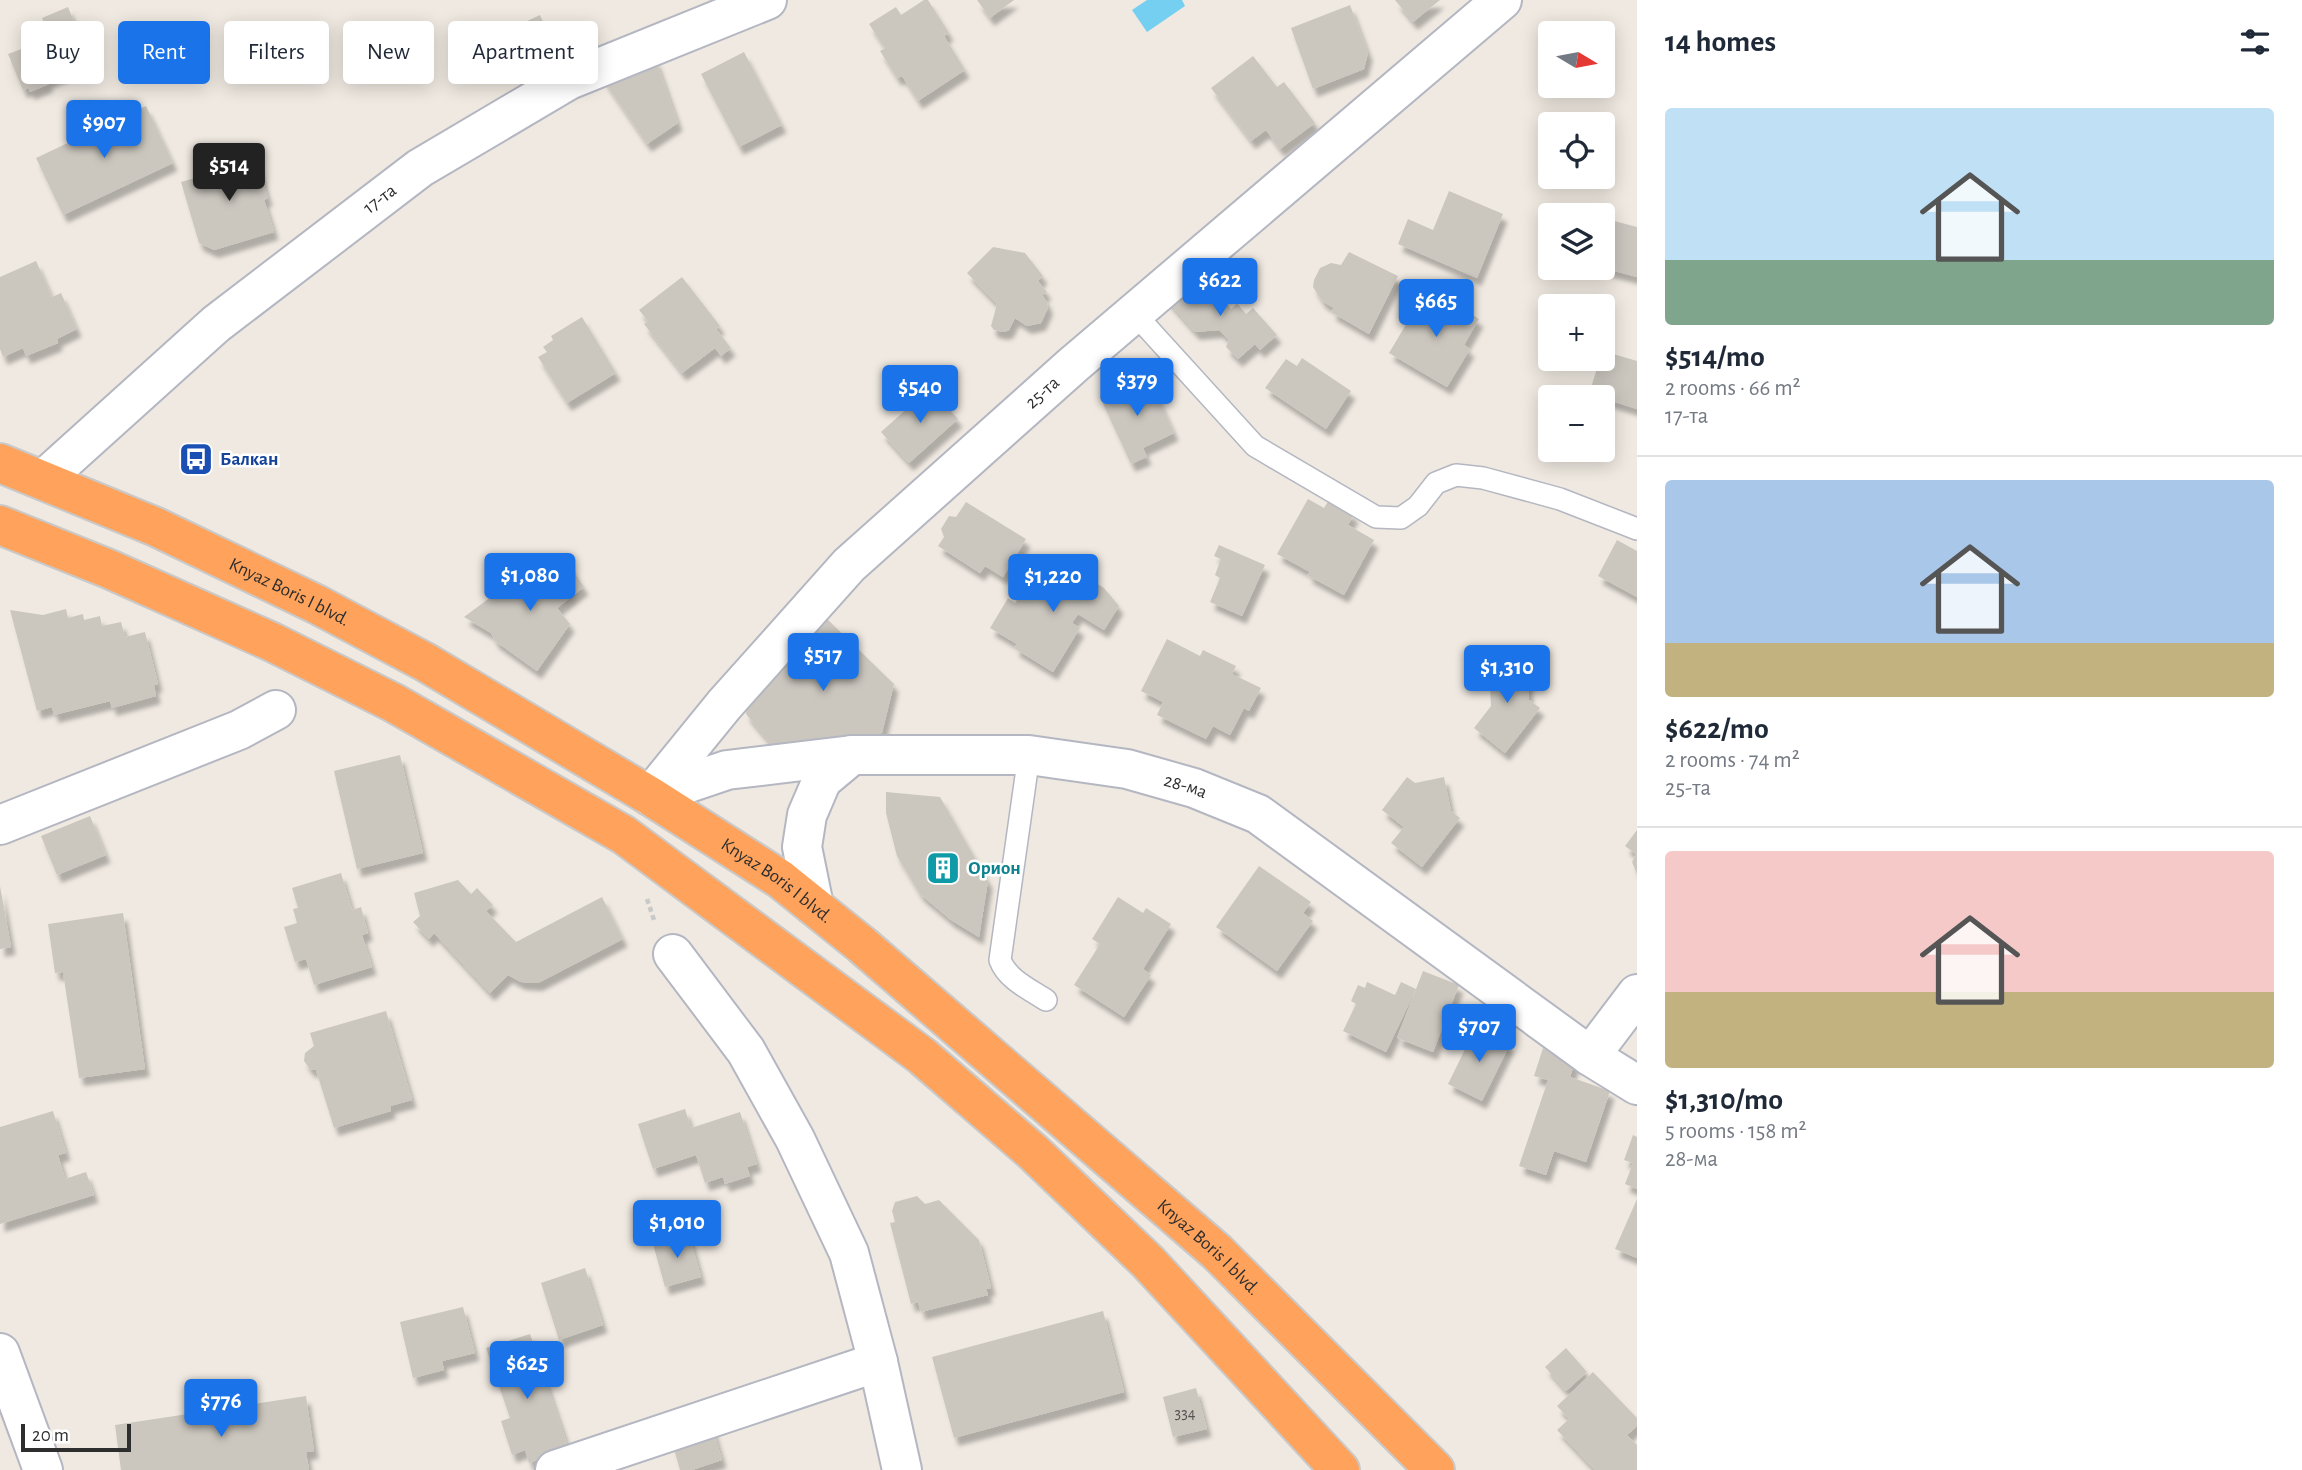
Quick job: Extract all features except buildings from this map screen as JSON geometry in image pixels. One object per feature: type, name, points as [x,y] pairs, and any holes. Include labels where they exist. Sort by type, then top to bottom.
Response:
[{"type":"highway","name":"Knyaz Boris I blvd.","points":[[0,463],[156,527],[318,605],[425,662],[650,796],[780,878],[862,945],[1217,1252],[1434,1470]]},
{"type":"highway","points":[[0,526],[109,569],[283,648],[394,703],[624,835],[922,1056],[1033,1152],[1148,1262],[1340,1470]]},
{"type":"street","name":"17-та","points":[[43,480],[216,324],[420,167],[569,80],[767,0]]},
{"type":"street","name":"25-та","points":[[650,796],[724,705],[849,565],[1073,365],[1502,0]]},
{"type":"street","points":[[0,825],[239,730],[276,710]]},
{"type":"street","name":"28-ма","points":[[650,796],[727,770],[852,755],[1029,755],[1127,769],[1194,788],[1258,814],[1590,1056],[1637,1085]]},
{"type":"street","points":[[814,906],[803,847],[807,815],[822,780],[852,755]]},
{"type":"street","points":[[673,954],[746,1051],[795,1139],[849,1253],[878,1362],[902,1470]]},
{"type":"street","points":[[1590,1056],[1637,994]]},
{"type":"street","points":[[0,1353],[43,1470]]},
{"type":"street","points":[[555,1470],[878,1362]]},
{"type":"lane","points":[[1134,313],[1255,446],[1376,517],[1401,518],[1418,506],[1436,483],[1456,475],[1483,478],[1560,499],[1637,529]]},
{"type":"lane","points":[[1029,755],[1000,960],[1004,970],[1012,977],[1046,1000]]},
{"type":"water","points":[[1147,0],[1182,0],[1185,6],[1147,32],[1132,10]]},
{"type":"place","name":"Балкан","points":[[196,459]]},
{"type":"place","name":"Орион","points":[[943,868]]}]
